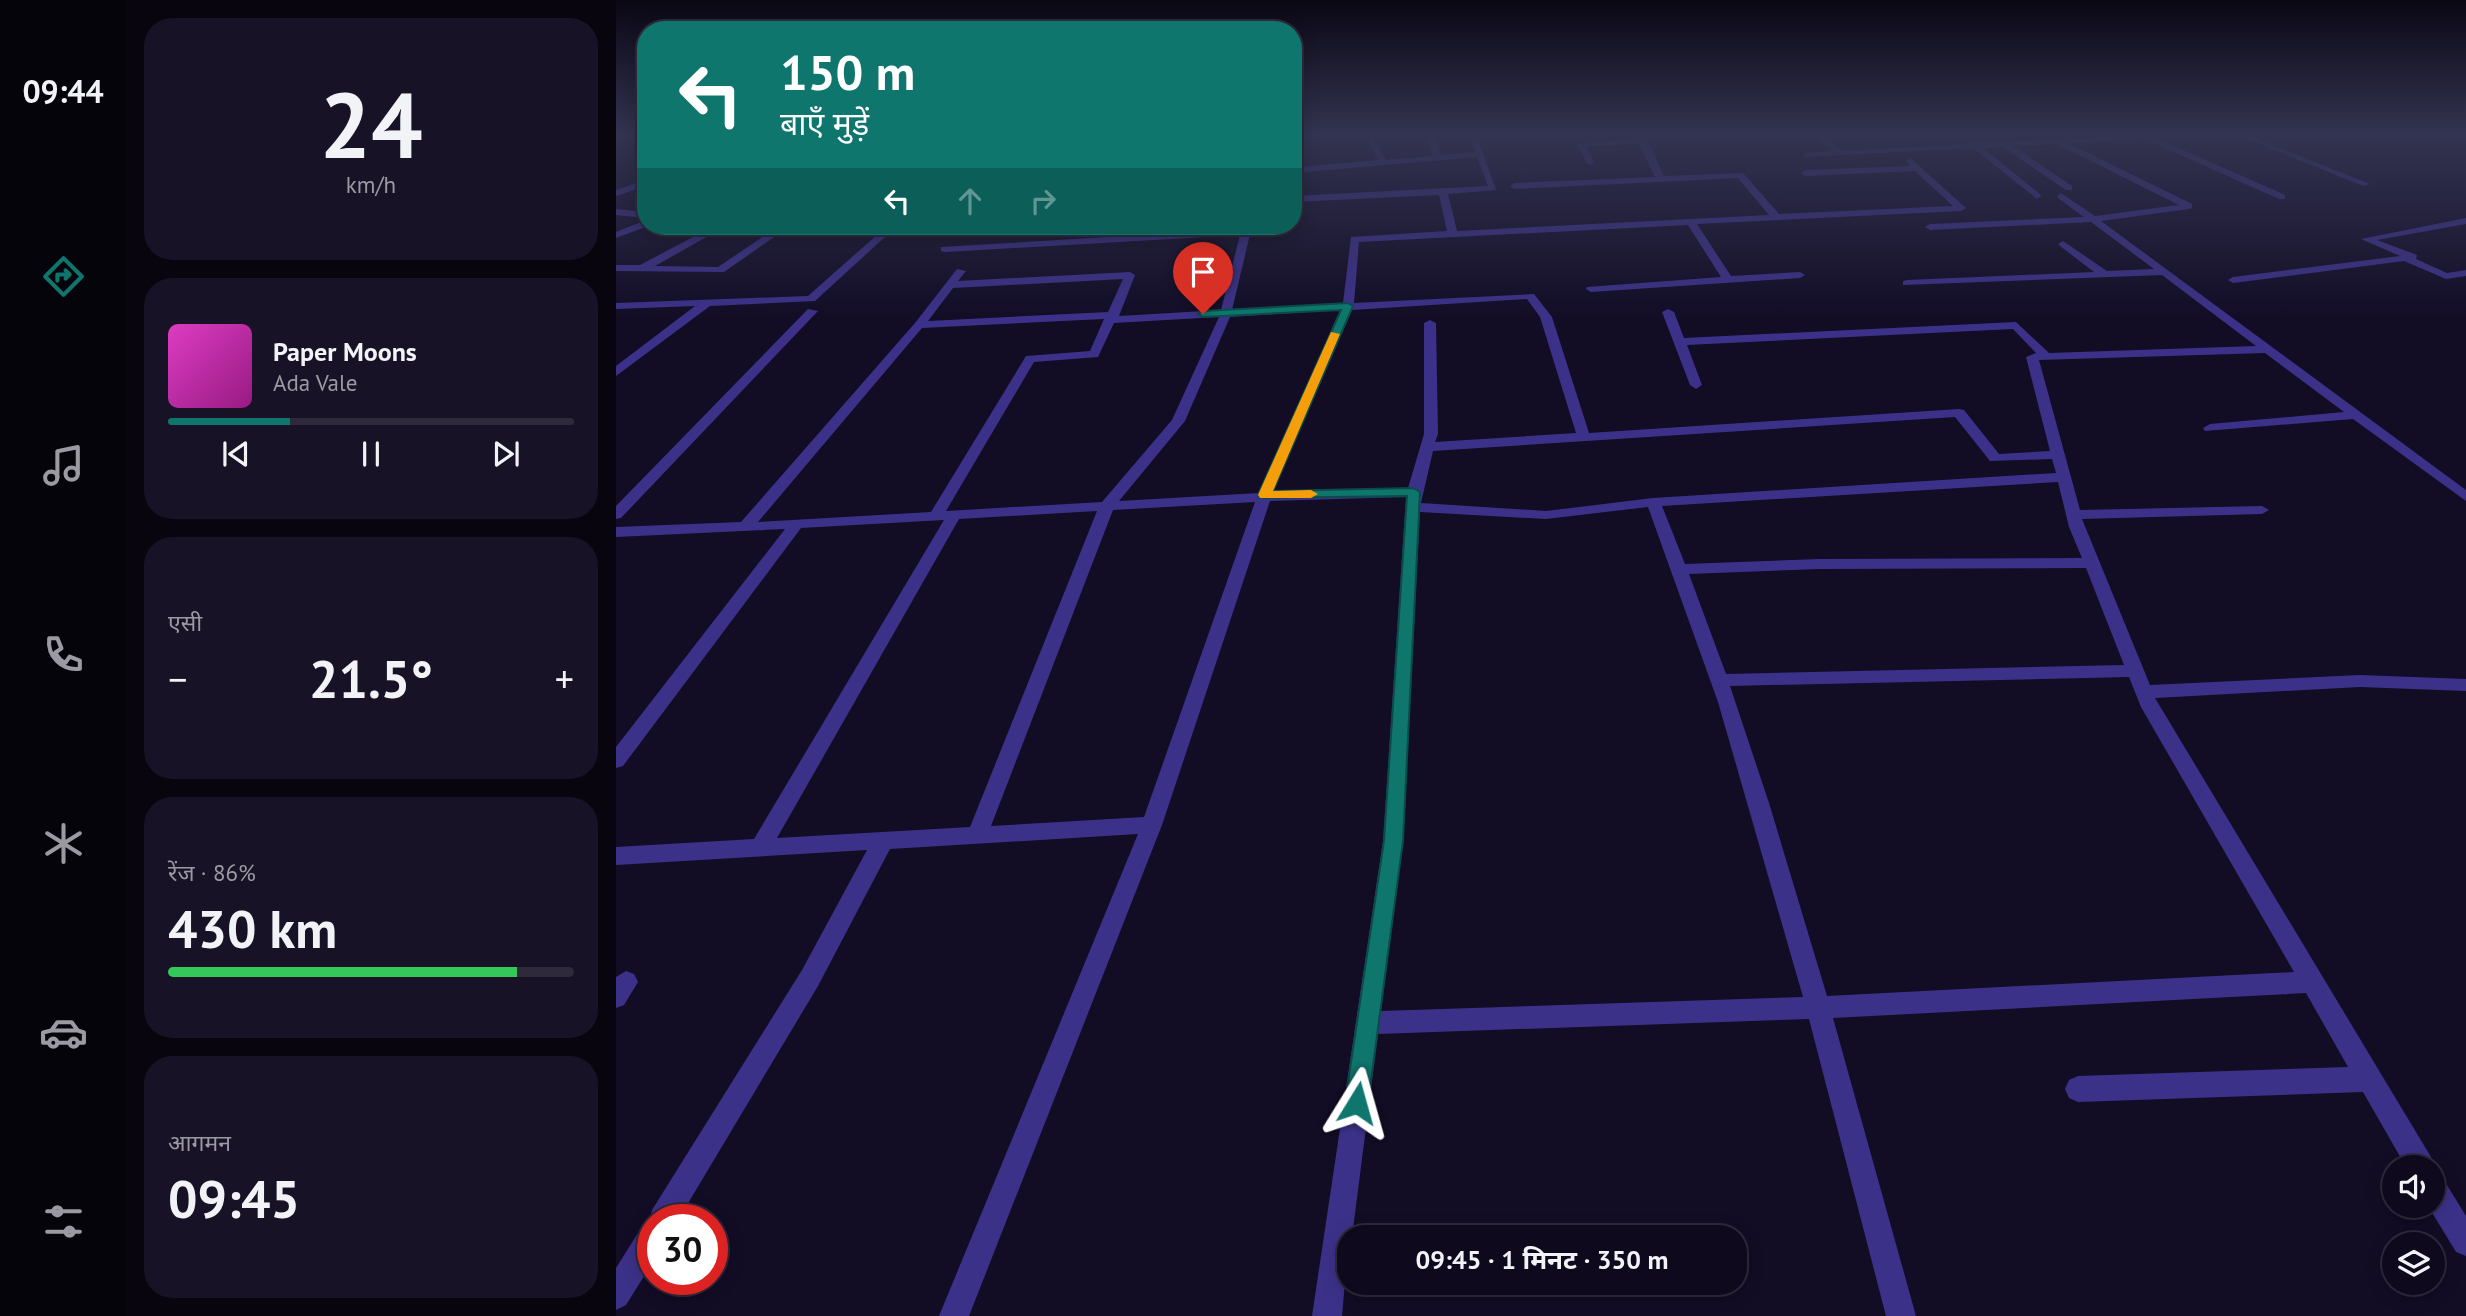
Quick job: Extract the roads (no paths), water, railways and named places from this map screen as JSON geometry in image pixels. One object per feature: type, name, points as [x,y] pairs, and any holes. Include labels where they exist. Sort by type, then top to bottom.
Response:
[{"type":"street","points":[[1302,199],[1327,197]]},
{"type":"street","points":[[1444,197],[1453,235]]},
{"type":"street","points":[[1759,197],[1777,218]]},
{"type":"street","points":[[954,1316],[1152,825],[1265,495],[1348,306],[1354,239],[1961,208],[1949,197]]},
{"type":"street","points":[[2063,197],[2466,497]]},
{"type":"street","points":[[1930,227],[2093,219],[2189,206],[2172,197]]},
{"type":"street","points":[[616,212],[637,214]]},
{"type":"street","points":[[2233,280],[2413,257],[2366,239],[2466,221]]},
{"type":"street","points":[[1690,222],[1728,280]]},
{"type":"street","points":[[616,235],[637,227]]},
{"type":"street","points":[[638,270],[705,235]]},
{"type":"street","points":[[616,268],[720,270],[772,235]]},
{"type":"street","points":[[616,515],[812,305],[883,235]]},
{"type":"street","points":[[1084,241],[1087,235]]},
{"type":"street","points":[[945,249],[1165,235]]},
{"type":"street","points":[[977,836],[1107,505],[1178,421],[1226,313],[1245,235]]},
{"type":"street","points":[[2063,244],[2105,275]]},
{"type":"street","points":[[2405,258],[2446,276],[2466,273]]},
{"type":"street","points":[[744,528],[919,325],[961,271]]},
{"type":"street","points":[[1907,283],[2164,272]]},
{"type":"street","points":[[760,848],[1030,359],[1094,355],[1130,275],[950,285]]},
{"type":"street","points":[[1591,289],[1800,275]]},
{"type":"street","points":[[919,325],[1226,313],[1530,296],[1546,317],[1584,438]]},
{"type":"street","points":[[616,306],[707,303],[812,305]]},
{"type":"street","points":[[616,372],[707,303]]},
{"type":"street","points":[[1668,312],[1696,385]]},
{"type":"street","points":[[1327,1316],[1393,841],[1413,499],[1431,435],[1430,323]]},
{"type":"street","points":[[1679,342],[2017,325],[2046,357]]},
{"type":"street","points":[[2266,349],[2032,358],[2074,515],[2150,707],[2414,1155]]},
{"type":"street","points":[[1427,447],[1959,413],[1995,458],[2058,455]]},
{"type":"street","points":[[2210,428],[2354,415]]},
{"type":"street","points":[[616,532],[796,526],[1265,495],[1413,499],[1546,515],[1653,502],[2064,477]]},
{"type":"street","points":[[1653,502],[1680,569],[1765,819],[1901,1316]]},
{"type":"street","points":[[2074,515],[2262,510]]},
{"type":"street","points":[[616,761],[796,526]]},
{"type":"street","points":[[1680,569],[1819,564],[2092,563]]},
{"type":"street","points":[[1718,680],[2135,671]]},
{"type":"street","points":[[2144,692],[2360,681],[2466,685]]},
{"type":"street","points":[[616,856],[1152,825]]},
{"type":"street","points":[[672,1204],[810,978],[883,841]]},
{"type":"street","points":[[1368,1023],[1817,1008],[2310,982]]},
{"type":"street","points":[[2078,1089],[2367,1079]]},
{"type":"street","points":[[2445,1208],[2466,1242]]},
{"type":"street","points":[[616,1295],[637,1261]]}]
